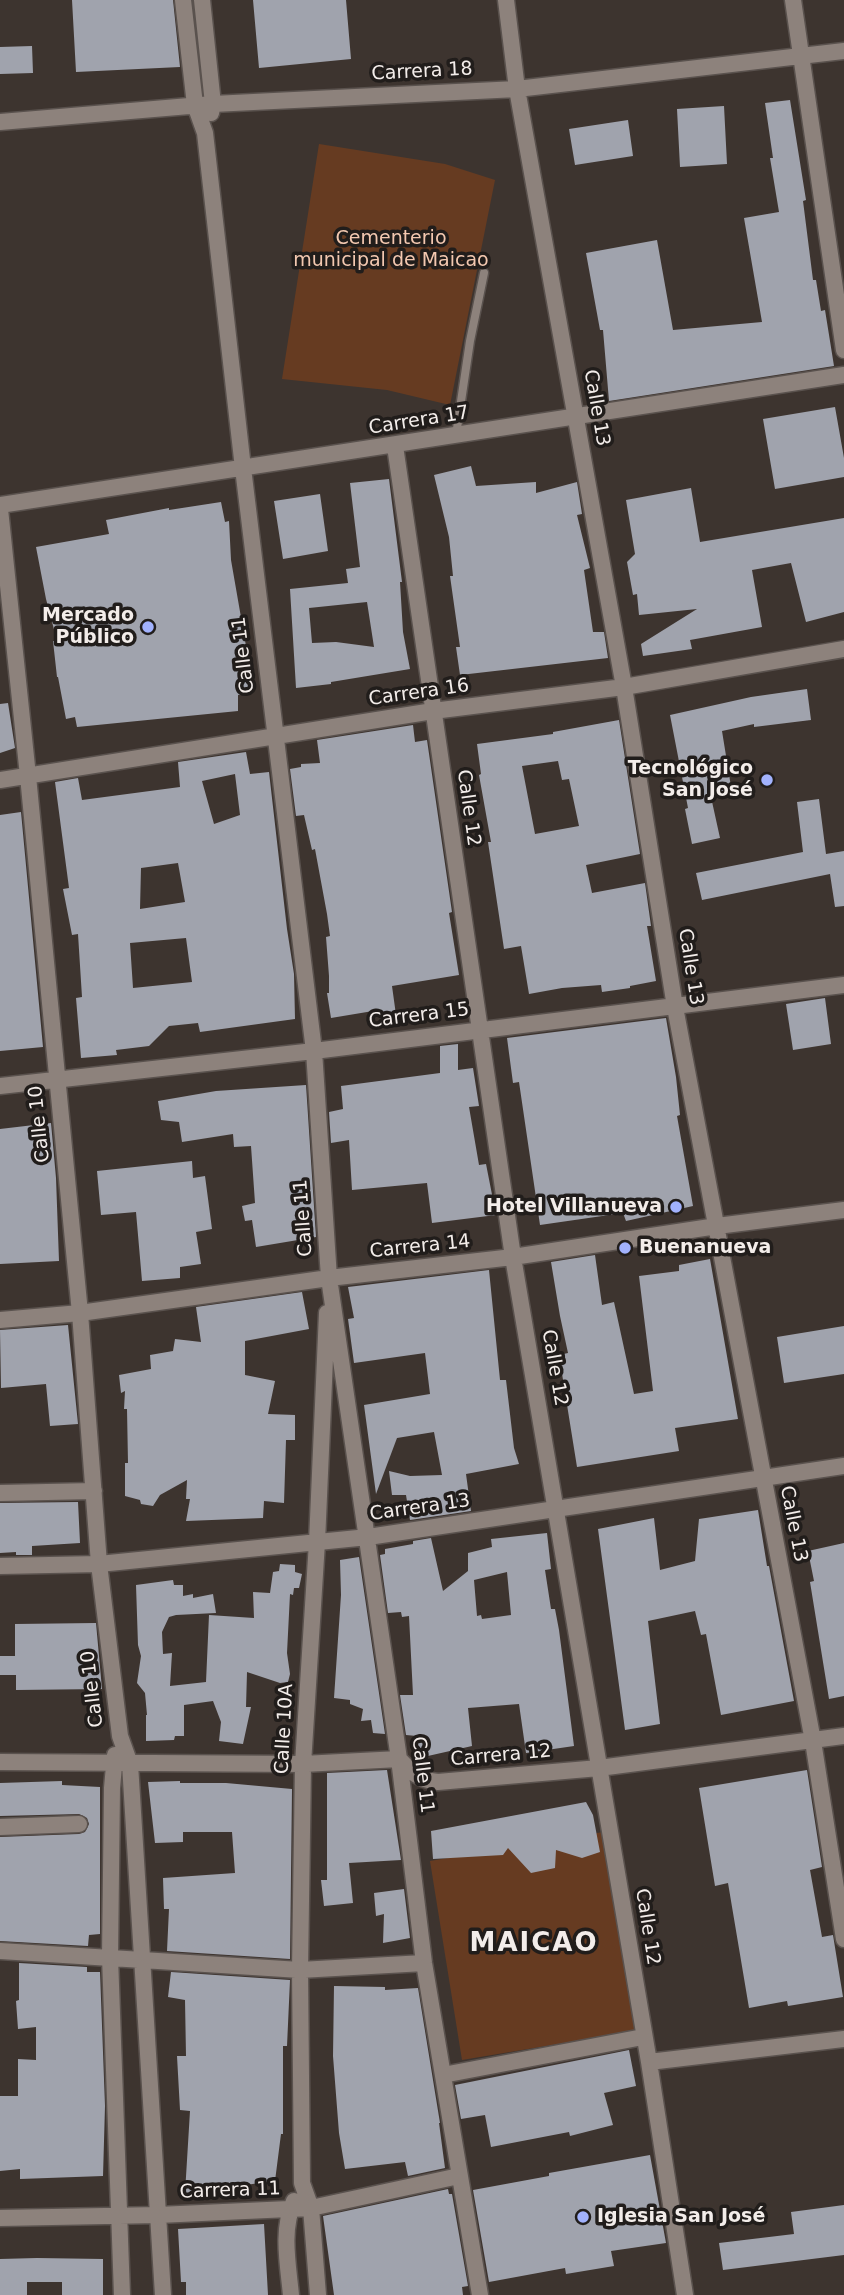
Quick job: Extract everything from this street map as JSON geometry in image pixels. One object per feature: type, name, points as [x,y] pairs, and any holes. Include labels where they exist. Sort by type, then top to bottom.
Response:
[{"type":"street","name":"Calle 11","points":[[183,0],[195,105],[205,133],[314,1051],[329,1278],[399,1759],[424,1962],[480,2295]]},
{"type":"street","name":"Calle 11","points":[[202,0],[213,104],[205,133]]},
{"type":"street","name":"Calle 13","points":[[506,0],[517,89],[624,687],[675,1007],[813,1741],[844,1939]]},
{"type":"street","points":[[793,0],[844,350]]},
{"type":"street","name":"Carrera 18","points":[[0,122],[195,105],[517,89],[844,51]]},
{"type":"street","name":"Carrera 17","points":[[0,507],[844,375]]},
{"type":"street","name":"Calle 12","points":[[395,446],[513,1258],[649,2062],[685,2295]]},
{"type":"street","name":"Calle 10","points":[[0,507],[80,1313],[99,1564],[120,1736],[130,1764],[163,2295]]},
{"type":"street","name":"Carrera 16","points":[[0,780],[433,711],[624,687],[844,649]]},
{"type":"street","name":"Carrera 15","points":[[0,1086],[314,1051],[844,985]]},
{"type":"street","name":"Carrera 14","points":[[0,1320],[80,1313],[329,1278],[513,1258],[717,1226],[844,1210]]},
{"type":"street","name":"Calle 10A","points":[[318,2295],[311,2208],[302,2183],[300,1970],[303,1764],[317,1542],[329,1278]]},
{"type":"street","name":"Carrera 13","points":[[0,1566],[99,1564],[368,1537],[844,1466]]},
{"type":"street","points":[[0,1493],[94,1491]]},
{"type":"street","name":"Calle 10","points":[[120,1736],[113,1764],[110,1957],[122,2295]]},
{"type":"street","name":"Carrera 12","points":[[399,1759],[412,1774],[424,1781],[438,1782],[599,1768],[844,1736]]},
{"type":"street","points":[[0,1762],[303,1764],[399,1759]]},
{"type":"street","points":[[0,1827],[79,1824]]},
{"type":"street","points":[[0,1951],[300,1970],[424,1962]]},
{"type":"street","points":[[443,2075],[643,2037]]},
{"type":"street","points":[[649,2062],[844,2039]]},
{"type":"street","name":"Carrera 11","points":[[0,2218],[311,2208],[459,2176]]},
{"type":"street","name":"Calle 10A","points":[[291,2295],[286,2245],[290,2209],[302,2183]]},
{"type":"lane","points":[[456,436],[470,341],[484,273]]},
{"type":"green space","name":"Cementerio municipal de Maicao","points":[[319,144],[445,164],[495,180],[450,405],[387,390],[282,379]]},
{"type":"green space","points":[[603,1832],[636,2031],[462,2060],[430,1861]]},
{"type":"building","points":[[72,0],[173,0],[180,67],[76,72]]},
{"type":"building","points":[[253,0],[346,0],[351,59],[259,68]]},
{"type":"building","points":[[32,46],[33,73],[0,74],[0,47]]},
{"type":"building","points":[[790,100],[806,200],[803,201],[813,280],[816,280],[821,311],[825,310],[834,366],[609,401],[603,330],[600,330],[586,253],[657,240],[673,330],[762,322],[744,218],[779,212],[765,103]]},
{"type":"building","points":[[724,106],[727,164],[680,167],[677,109]]},
{"type":"building","points":[[628,120],[633,156],[575,165],[569,129]]},
{"type":"building","points":[[835,407],[844,458],[844,477],[775,489],[763,419]]},
{"type":"building","points":[[471,466],[476,486],[536,482],[536,493],[577,482],[582,514],[577,515],[590,568],[584,570],[593,632],[604,632],[608,658],[460,675],[456,647],[460,647],[450,576],[453,576],[449,537],[434,475]]},
{"type":"building","points":[[389,479],[402,582],[403,632],[410,669],[296,688],[290,589],[348,583],[346,569],[360,567],[350,483]],"holes":[[[367,602],[374,647],[336,642],[312,643],[309,608]]]},
{"type":"building","points":[[691,488],[700,542],[844,518],[844,612],[806,622],[791,563],[752,570],[762,627],[690,640],[692,649],[643,656],[641,644],[697,609],[639,615],[637,594],[633,595],[627,562],[635,554],[626,500]]},
{"type":"building","points":[[320,494],[328,551],[283,559],[274,501]]},
{"type":"building","name":"Mercado Público","points":[[221,502],[225,522],[229,521],[231,560],[254,692],[238,695],[238,711],[77,727],[75,717],[66,719],[57,677],[53,641],[57,641],[36,547],[109,534],[106,520],[169,508]]},
{"type":"building","points":[[807,689],[811,720],[754,727],[754,724],[722,731],[732,793],[711,797],[720,838],[692,844],[685,809],[688,808],[670,715],[751,697]]},
{"type":"building","points":[[8,703],[15,748],[0,753],[0,704]]},
{"type":"building","points":[[619,720],[640,854],[586,865],[592,893],[645,883],[651,926],[647,926],[656,981],[602,992],[601,985],[529,994],[521,946],[504,949],[477,744]],"holes":[[[558,761],[562,780],[569,779],[579,826],[535,834],[522,766]]]},
{"type":"building","points":[[413,725],[415,742],[427,740],[459,975],[392,986],[396,1015],[381,1023],[379,1010],[331,1018],[327,993],[329,976],[326,937],[330,936],[327,914],[315,849],[312,850],[304,815],[296,816],[290,769],[301,767],[301,764],[320,763],[317,740]]},
{"type":"building","points":[[246,752],[250,774],[269,772],[294,974],[295,1019],[200,1032],[198,1023],[169,1026],[149,1046],[116,1050],[117,1055],[81,1058],[76,998],[82,997],[78,934],[72,935],[63,889],[69,888],[55,782],[78,778],[82,800],[180,787],[178,762]],"holes":[[[235,774],[240,815],[214,824],[202,781]],[[178,863],[185,902],[140,909],[141,868]],[[186,938],[192,982],[133,988],[130,943]]]},
{"type":"building","points":[[819,799],[826,854],[844,851],[844,906],[835,907],[830,874],[702,900],[696,873],[803,852],[797,802]]},
{"type":"building","points":[[21,812],[43,1047],[0,1051],[0,815]]},
{"type":"building","points":[[825,998],[831,1044],[793,1050],[786,1004]]},
{"type":"building","points":[[666,1018],[676,1077],[680,1115],[677,1116],[693,1206],[626,1221],[623,1213],[540,1225],[519,1082],[513,1083],[507,1038]]},
{"type":"building","points":[[458,1044],[458,1070],[473,1068],[479,1106],[469,1107],[479,1165],[486,1164],[496,1215],[432,1223],[427,1183],[352,1190],[349,1140],[331,1143],[329,1112],[343,1109],[341,1086],[440,1073],[440,1046]]},
{"type":"building","points":[[306,1085],[316,1237],[256,1247],[252,1220],[245,1221],[242,1206],[255,1203],[251,1146],[234,1147],[233,1134],[182,1142],[179,1122],[161,1120],[158,1101],[216,1091]]},
{"type":"building","points":[[51,1123],[59,1261],[0,1264],[0,1129]]},
{"type":"building","points":[[192,1161],[193,1178],[205,1176],[212,1229],[196,1232],[201,1264],[180,1267],[180,1278],[142,1281],[136,1212],[101,1215],[97,1171]]},
{"type":"building","points":[[595,1255],[602,1305],[614,1302],[634,1394],[653,1391],[639,1276],[679,1271],[679,1265],[710,1259],[738,1419],[675,1428],[679,1451],[577,1467],[559,1355],[568,1353],[551,1262]]},
{"type":"building","points":[[489,1270],[500,1380],[506,1380],[514,1448],[519,1464],[466,1474],[471,1511],[410,1520],[406,1495],[392,1495],[389,1471],[410,1476],[442,1475],[434,1432],[397,1438],[376,1494],[364,1405],[430,1394],[425,1353],[354,1363],[348,1319],[354,1318],[348,1287]]},
{"type":"building","points":[[302,1292],[309,1329],[245,1341],[245,1375],[275,1381],[268,1414],[295,1415],[295,1440],[286,1440],[284,1503],[264,1501],[263,1518],[186,1521],[190,1499],[186,1499],[187,1480],[160,1495],[153,1506],[141,1504],[140,1500],[125,1496],[125,1463],[128,1463],[127,1409],[124,1409],[125,1391],[121,1393],[119,1375],[151,1369],[150,1355],[173,1351],[175,1339],[201,1342],[196,1307]]},
{"type":"building","points":[[68,1325],[78,1424],[50,1426],[46,1384],[1,1388],[0,1330]]},
{"type":"building","points":[[844,1326],[844,1374],[784,1383],[777,1337]]},
{"type":"building","points":[[78,1502],[80,1543],[32,1546],[32,1555],[0,1553],[0,1503]]},
{"type":"building","points":[[758,1510],[794,1701],[721,1715],[706,1634],[701,1635],[695,1611],[648,1621],[660,1724],[625,1730],[598,1529],[654,1518],[660,1570],[695,1561],[699,1519]]},
{"type":"building","points":[[547,1533],[551,1569],[545,1570],[551,1609],[555,1609],[559,1630],[574,1746],[526,1753],[519,1704],[468,1708],[472,1746],[419,1758],[417,1736],[406,1735],[400,1695],[413,1695],[409,1616],[402,1617],[401,1612],[388,1613],[380,1555],[385,1554],[385,1549],[431,1538],[443,1591],[468,1571],[468,1553],[492,1547],[491,1539]],"holes":[[[507,1572],[511,1615],[482,1619],[481,1615],[477,1616],[474,1580]]]},
{"type":"building","points":[[844,1543],[844,1696],[829,1699],[810,1582],[814,1581],[808,1551]]},
{"type":"building","points":[[359,1557],[385,1734],[373,1733],[371,1720],[361,1721],[363,1709],[350,1704],[350,1700],[334,1698],[341,1595],[340,1560]]},
{"type":"building","points":[[280,1564],[295,1565],[295,1572],[302,1574],[299,1588],[294,1588],[293,1595],[290,1594],[287,1653],[290,1674],[288,1682],[280,1683],[247,1672],[246,1707],[251,1707],[243,1744],[219,1741],[221,1722],[213,1701],[184,1705],[184,1736],[175,1736],[174,1740],[146,1741],[145,1693],[137,1683],[141,1656],[138,1645],[136,1585],[173,1580],[174,1585],[183,1585],[183,1596],[193,1594],[193,1598],[213,1594],[216,1613],[169,1617],[162,1632],[163,1654],[172,1653],[170,1686],[206,1682],[209,1615],[254,1618],[253,1592],[270,1593],[273,1572],[279,1571]]},
{"type":"building","points":[[96,1623],[102,1689],[16,1690],[16,1675],[0,1675],[0,1656],[15,1656],[15,1624]]},
{"type":"building","points":[[387,1770],[401,1860],[349,1863],[353,1903],[324,1906],[321,1880],[327,1880],[327,1773]]},
{"type":"building","points":[[807,1770],[822,1867],[810,1870],[822,1937],[833,1935],[843,1997],[788,2006],[787,2001],[749,2008],[728,1883],[715,1886],[699,1788]]},
{"type":"building","points":[[62,1781],[62,1785],[100,1787],[100,1934],[89,1935],[88,1946],[0,1941],[0,1837],[79,1834],[85,1832],[89,1824],[87,1818],[79,1814],[0,1816],[0,1783]]},
{"type":"building","points":[[180,1781],[292,1789],[290,1959],[167,1951],[169,1909],[164,1909],[163,1878],[235,1873],[232,1832],[183,1832],[183,1842],[155,1843],[148,1782]]},
{"type":"building","points":[[586,1802],[593,1815],[600,1852],[582,1858],[556,1850],[555,1868],[531,1873],[508,1848],[503,1855],[433,1859],[431,1831]]},
{"type":"building","points":[[404,1889],[410,1938],[383,1943],[384,1914],[376,1916],[374,1893]]},
{"type":"building","points":[[19,1963],[87,1967],[87,1972],[100,1972],[105,2106],[103,2176],[20,2179],[20,2169],[0,2171],[0,2096],[18,2096],[18,2059],[36,2060],[36,2027],[18,2029],[16,2001],[19,2000]]},
{"type":"building","points":[[171,1972],[290,1980],[287,2046],[283,2046],[283,2134],[275,2181],[185,2193],[190,2111],[180,2110],[177,2056],[186,2056],[185,2000],[168,1997]]},
{"type":"building","points":[[334,1986],[385,1987],[385,1990],[418,1988],[445,2168],[408,2176],[405,2162],[345,2169],[339,2133],[333,2056]]},
{"type":"building","points":[[629,2050],[636,2086],[604,2093],[613,2125],[570,2136],[569,2132],[491,2147],[485,2115],[461,2119],[455,2085]]},
{"type":"building","points":[[650,2155],[666,2243],[611,2251],[614,2266],[566,2274],[565,2268],[489,2282],[473,2190]]},
{"type":"building","points":[[448,2189],[449,2194],[452,2194],[468,2286],[462,2287],[463,2295],[334,2295],[323,2216]]},
{"type":"building","points":[[844,2205],[844,2255],[723,2270],[719,2243],[794,2234],[791,2212]]},
{"type":"building","points":[[264,2224],[268,2295],[186,2295],[186,2282],[181,2282],[178,2229]]},
{"type":"building","points":[[0,2259],[103,2259],[103,2295],[62,2295],[62,2282],[27,2282],[27,2295],[0,2295]]},
{"type":"place","name":"Mercado Público","points":[[148,627]]},
{"type":"place","name":"Tecnológico San José","points":[[767,780]]},
{"type":"place","name":"Hotel Villanueva","points":[[676,1207]]},
{"type":"place","name":"Buenanueva","points":[[625,1248]]},
{"type":"place","name":"Iglesia San José","points":[[583,2217]]},
{"type":"district","name":"MAICAO","points":[[534,1944]]}]
